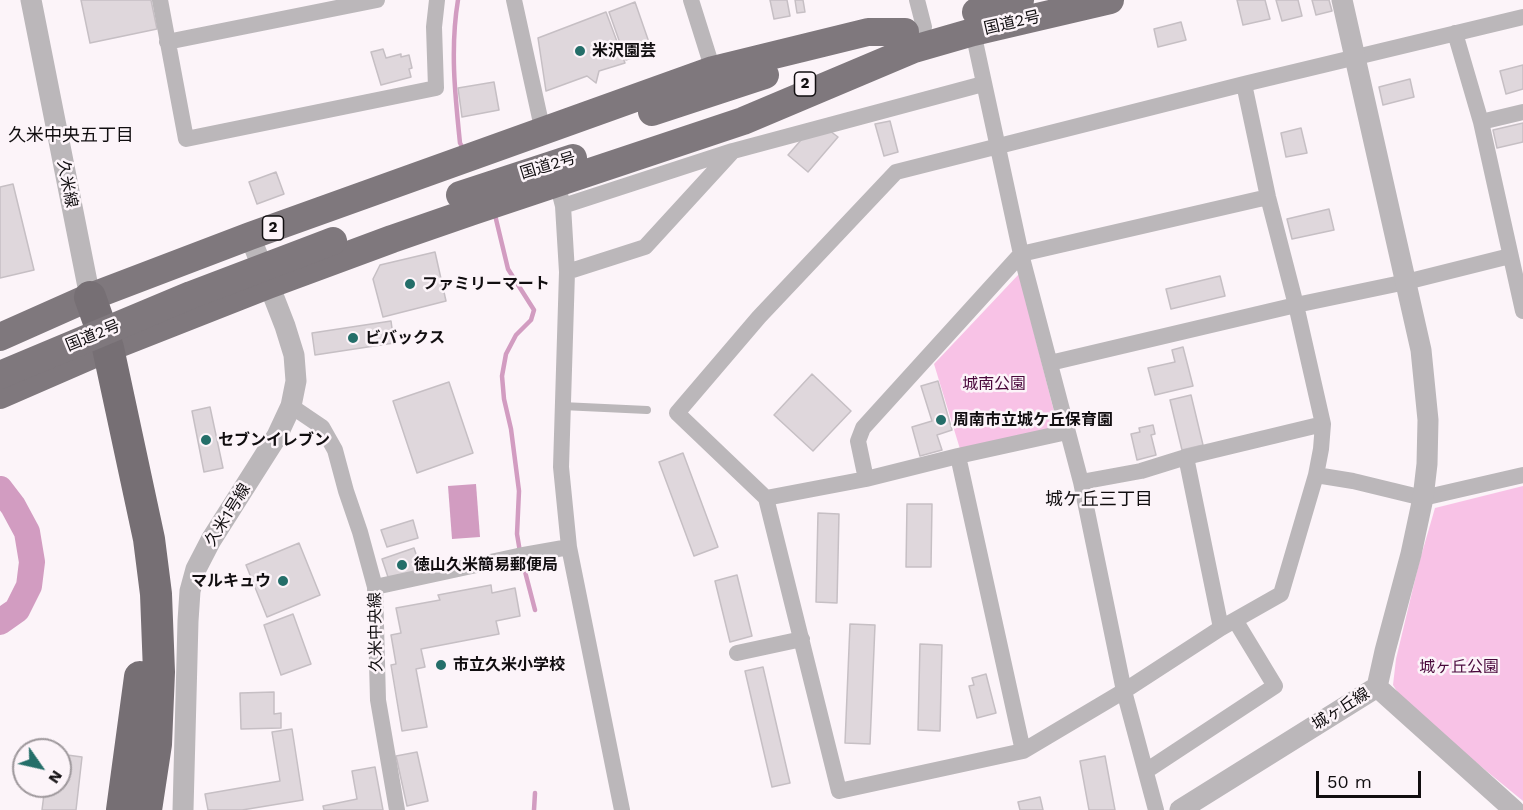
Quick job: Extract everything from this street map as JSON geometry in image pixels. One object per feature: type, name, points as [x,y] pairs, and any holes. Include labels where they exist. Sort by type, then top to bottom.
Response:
[{"type":"highway","name":"国道2号","points":[[0,354],[178,280],[330,233],[477,181],[718,90],[915,27],[1020,0]]},
{"type":"highway","name":"国道2号","points":[[915,27],[973,32],[1110,0]]},
{"type":"highway","name":"2","points":[[0,337],[90,297],[250,236],[477,181],[560,195],[743,121],[915,27]]},
{"type":"highway","name":"2","points":[[0,395],[99,352],[268,285],[477,181],[543,132],[713,70],[868,32],[915,27]]},
{"type":"highway","name":"国道2号","points":[[0,375],[191,296],[330,233]]},
{"type":"highway","points":[[90,297],[134,551],[143,618],[139,684],[122,810]]},
{"type":"highway","points":[[99,352],[149,539],[156,594],[159,672],[156,744],[146,810]]},
{"type":"street","name":"久米線","points":[[31,0],[90,297]]},
{"type":"street","points":[[160,0],[186,139],[436,88],[434,27],[437,0]]},
{"type":"street","points":[[167,42],[377,0]]},
{"type":"street","points":[[514,0],[543,132]]},
{"type":"street","points":[[691,0],[713,70]]},
{"type":"street","points":[[1341,0],[1421,350],[1428,420],[1427,464],[1423,498],[1377,687]]},
{"type":"street","points":[[1244,84],[1268,196],[1296,304],[1323,424],[1316,475],[1281,594],[1228,624],[1124,691],[1023,751],[839,791],[766,498],[677,412],[759,317],[896,172],[1244,84],[1523,17]]},
{"type":"street","points":[[973,32],[1021,254],[1080,482],[1124,691],[1156,810]]},
{"type":"street","points":[[1455,33],[1481,122],[1523,311]]},
{"type":"street","points":[[622,810],[568,548],[561,467],[567,272],[560,195],[983,84]]},
{"type":"street","points":[[1481,122],[1523,112]]},
{"type":"street","points":[[567,272],[645,247],[733,151]]},
{"type":"street","points":[[866,479],[858,441],[863,428],[1021,254],[1268,196]]},
{"type":"street","name":"久米1号線","points":[[183,810],[190,591],[196,569],[211,540],[277,436],[291,406],[296,381],[294,355],[285,326],[250,236]]},
{"type":"street","points":[[1050,363],[1510,256]]},
{"type":"street","name":"久米中央線","points":[[291,406],[322,427],[335,450],[345,491],[360,532],[375,587],[378,700],[397,810]]},
{"type":"street","points":[[1080,482],[1141,471],[1186,457],[1323,424]]},
{"type":"street","points":[[766,498],[866,479],[1067,432]]},
{"type":"street","points":[[958,456],[1023,751]]},
{"type":"street","points":[[1146,771],[1275,686],[1228,624],[1186,457]]},
{"type":"street","points":[[1316,475],[1353,481],[1423,498],[1523,475]]},
{"type":"street","points":[[375,587],[568,548]]},
{"type":"street","points":[[737,653],[802,639]]},
{"type":"street","name":"城ヶ丘線","points":[[1180,810],[1377,687],[1514,810]]},
{"type":"lane","points":[[562,406],[647,410]]},
{"type":"green space","name":"城南公園","points":[[1019,274],[1058,427],[960,449],[934,364]]},
{"type":"green space","name":"城ヶ丘公園","points":[[1523,486],[1523,801],[1405,704],[1393,685],[1396,659],[1435,508]]},
{"type":"shaded area","points":[[476,484],[480,537],[452,539],[448,486]]},
{"type":"building","points":[[81,0],[151,0],[157,29],[90,43]]},
{"type":"building","points":[[770,0],[787,0],[790,16],[774,19]]},
{"type":"building","points":[[795,0],[803,0],[805,12],[797,13]]},
{"type":"building","points":[[1237,0],[1265,0],[1270,19],[1243,25]]},
{"type":"building","points":[[1276,0],[1298,0],[1302,16],[1282,21]]},
{"type":"building","points":[[1312,0],[1329,0],[1332,11],[1316,15]]},
{"type":"building","points":[[635,2],[652,51],[626,60],[609,12]]},
{"type":"building","name":"米沢園芸","points":[[606,12],[625,63],[599,71],[596,83],[587,76],[546,91],[538,38]]},
{"type":"building","points":[[1181,22],[1186,40],[1158,47],[1154,29]]},
{"type":"building","points":[[383,49],[386,58],[401,54],[401,57],[409,55],[412,68],[409,69],[411,77],[381,85],[371,52]]},
{"type":"building","points":[[1523,65],[1523,89],[1506,94],[1500,71]]},
{"type":"building","points":[[1410,79],[1414,97],[1383,105],[1379,87]]},
{"type":"building","points":[[494,82],[499,110],[462,117],[458,88]]},
{"type":"building","points":[[890,121],[898,152],[884,156],[875,124]]},
{"type":"building","points":[[1523,123],[1523,142],[1497,148],[1493,130]]},
{"type":"building","points":[[1301,128],[1307,153],[1286,157],[1281,133]]},
{"type":"building","points":[[830,131],[838,137],[808,172],[788,155],[802,139]]},
{"type":"building","points":[[276,172],[284,194],[257,204],[249,182]]},
{"type":"building","points":[[13,184],[34,270],[0,278],[0,187]]},
{"type":"building","points":[[1329,209],[1334,230],[1292,239],[1287,219]]},
{"type":"building","points":[[435,252],[446,301],[383,317],[373,279],[380,265]]},
{"type":"building","points":[[1220,276],[1225,296],[1171,309],[1166,289]]},
{"type":"building","name":"ビバックス","points":[[391,321],[394,343],[315,355],[312,333]]},
{"type":"building","points":[[1183,347],[1193,386],[1155,395],[1148,368],[1175,362],[1172,350]]},
{"type":"building","points":[[812,374],[851,411],[813,451],[774,415]]},
{"type":"building","points":[[938,381],[952,430],[937,435],[942,450],[920,456],[912,427],[932,421],[921,386]]},
{"type":"building","points":[[449,382],[473,453],[417,473],[393,401]]},
{"type":"building","points":[[1191,395],[1203,445],[1182,450],[1170,400]]},
{"type":"building","points":[[210,407],[223,468],[204,472],[192,411]]},
{"type":"building","points":[[1153,425],[1155,434],[1151,435],[1156,455],[1137,460],[1131,434],[1140,432],[1139,428]]},
{"type":"building","points":[[683,453],[718,547],[694,556],[659,462]]},
{"type":"building","points":[[907,504],[932,504],[931,567],[906,567]]},
{"type":"building","points":[[818,513],[839,514],[837,603],[816,602]]},
{"type":"building","points":[[413,520],[418,538],[387,547],[381,530]]},
{"type":"building","points":[[299,543],[320,595],[267,617],[246,565]]},
{"type":"building","points":[[414,548],[421,569],[389,580],[382,559]]},
{"type":"building","points":[[737,575],[752,636],[730,642],[715,581]]},
{"type":"building","points":[[491,585],[492,593],[515,588],[520,616],[496,621],[499,634],[421,649],[425,667],[416,669],[427,727],[402,731],[391,665],[396,664],[391,635],[401,633],[396,608],[440,600],[438,595]]},
{"type":"building","points":[[293,614],[311,664],[281,675],[264,625]]},
{"type":"building","points":[[850,624],[875,625],[870,744],[845,743]]},
{"type":"building","points":[[920,644],[942,645],[940,731],[918,730]]},
{"type":"building","points":[[763,667],[790,783],[772,787],[745,671]]},
{"type":"building","points":[[986,674],[996,713],[977,718],[969,686],[974,685],[972,678]]},
{"type":"building","points":[[274,692],[274,714],[281,713],[281,728],[241,729],[240,693]]},
{"type":"building","points":[[292,729],[303,800],[242,810],[208,810],[205,794],[280,781],[272,732]]},
{"type":"building","points":[[417,752],[428,801],[407,806],[396,756]]},
{"type":"building","points":[[72,756],[82,757],[76,810],[42,810],[44,798],[72,798]]},
{"type":"building","points":[[1105,756],[1115,810],[1089,810],[1080,761]]},
{"type":"building","points":[[375,767],[383,810],[324,810],[323,806],[357,799],[352,771]]},
{"type":"building","points":[[1040,797],[1043,810],[1020,810],[1018,802]]},
{"type":"waterway","points":[[458,0],[454,36],[454,72],[460,143],[464,150]]},
{"type":"waterway","points":[[495,215],[508,269],[534,310],[531,320],[516,335],[506,354],[502,376],[519,491],[517,534],[520,552]]},
{"type":"waterway","points":[[0,489],[13,506],[27,532],[32,562],[29,586],[17,610],[0,622]]},
{"type":"waterway","points":[[522,560],[535,610]]},
{"type":"waterway","points":[[534,810],[535,793]]},
{"type":"place","name":"米沢園芸","points":[[580,51]]},
{"type":"place","name":"ファミリーマート","points":[[410,284]]},
{"type":"place","name":"ビバックス","points":[[353,338]]},
{"type":"place","name":"周南市立城ケ丘保育園","points":[[941,420]]},
{"type":"place","name":"セブンイレブン","points":[[206,440]]},
{"type":"place","name":"徳山久米簡易郵便局","points":[[402,565]]},
{"type":"place","name":"マルキュウ","points":[[283,581]]},
{"type":"place","name":"市立久米小学校","points":[[441,665]]},
{"type":"district","name":"久米中央五丁目","points":[[71,136]]},
{"type":"district","name":"城ケ丘三丁目","points":[[1099,500]]}]
